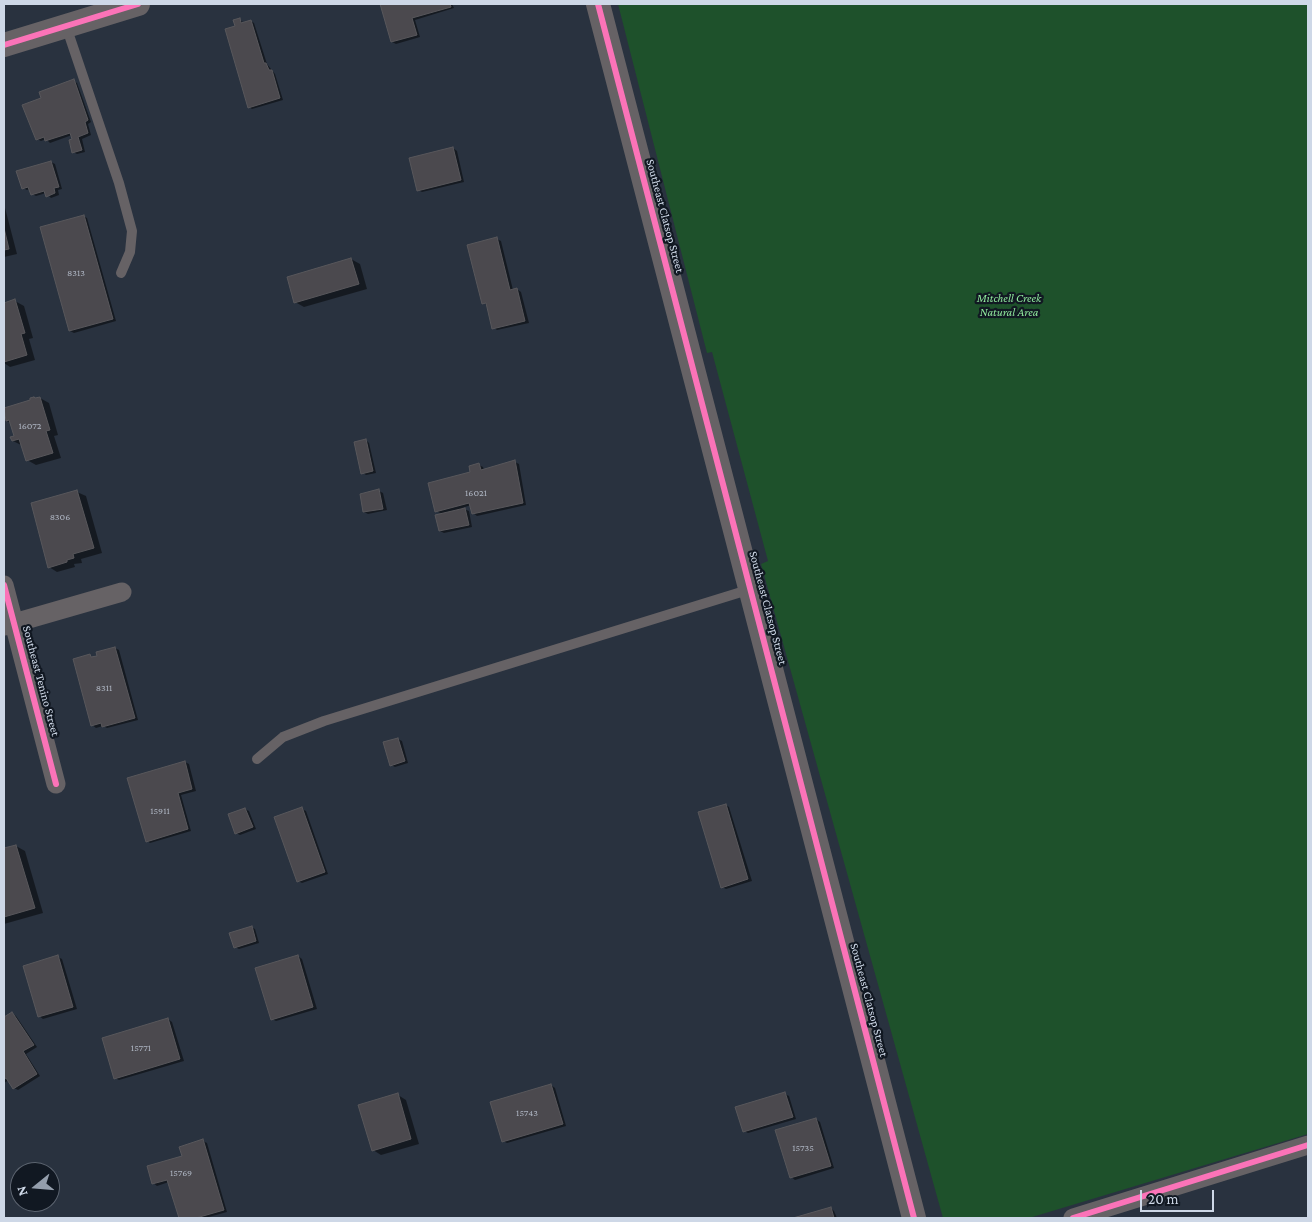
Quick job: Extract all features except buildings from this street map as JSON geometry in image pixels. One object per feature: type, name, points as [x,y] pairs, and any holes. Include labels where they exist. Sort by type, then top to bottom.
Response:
[{"type":"street","points":[[4,45],[138,4]]},
{"type":"street","name":"Southeast Clatsop Street","points":[[598,4],[752,589],[914,1218]]},
{"type":"street","name":"Southeast Tenino Street","points":[[4,585],[9,624],[56,784]]},
{"type":"street","points":[[9,624],[122,592]]},
{"type":"street","points":[[1073,1218],[1308,1145]]},
{"type":"lane","points":[[66,26],[119,183],[132,232],[130,252],[121,273]]},
{"type":"lane","points":[[257,759],[283,737],[324,721],[752,589]]},
{"type":"green space","name":"Mitchell Creek Natural Area","points":[[618,4],[1308,4],[1308,1134],[1029,1218],[943,1218],[761,564],[768,561],[712,352],[707,353]]},
{"type":"cycle path","points":[[4,45],[138,4]]},
{"type":"cycle path","points":[[598,4],[914,1218]]},
{"type":"cycle path","points":[[4,585],[56,784]]},
{"type":"cycle path","points":[[1073,1218],[1308,1145]]}]
